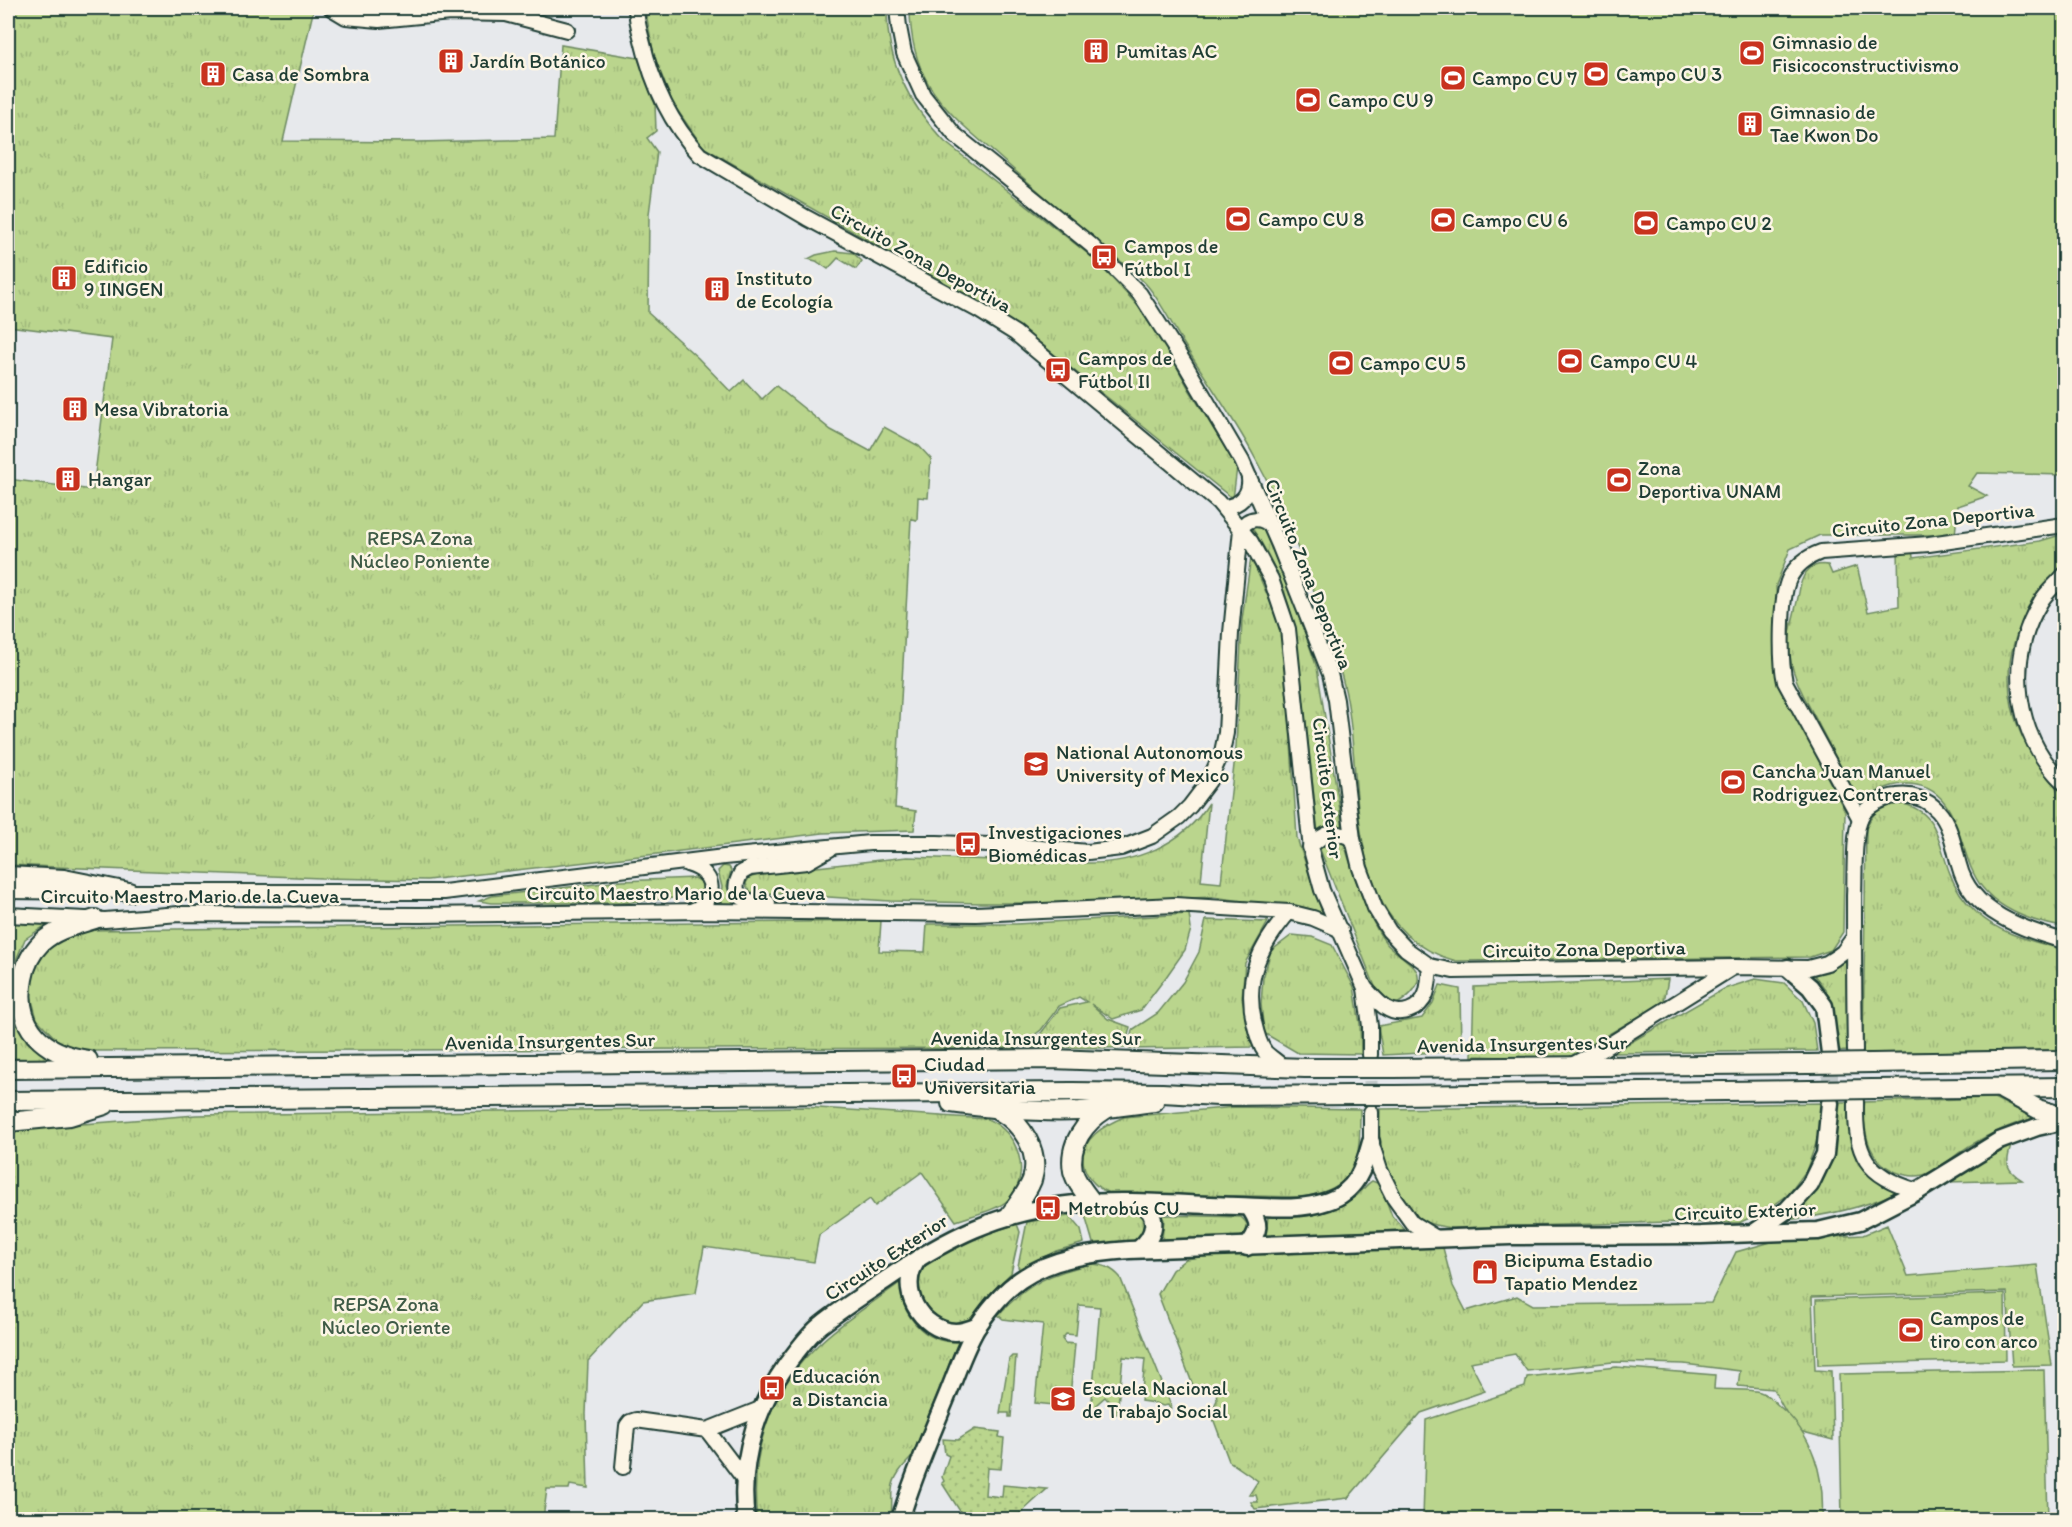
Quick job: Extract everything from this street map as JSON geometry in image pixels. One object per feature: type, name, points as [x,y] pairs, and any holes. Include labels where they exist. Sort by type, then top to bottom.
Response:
[{"type":"main road","points":[[8,876],[64,879],[129,892]]},
{"type":"main road","points":[[95,919],[59,930],[46,938],[34,950],[27,963],[21,988],[22,1005],[27,1021],[43,1043],[65,1056],[147,1068]]},
{"type":"main road","name":"Avenida Insurgentes Sur","points":[[8,1069],[1051,1059],[1353,1068],[2064,1060]]},
{"type":"main road","points":[[8,1101],[1113,1092],[1218,1096],[1396,1095],[2064,1087]]},
{"type":"main road","points":[[2002,1089],[2038,1109],[2064,1119]]},
{"type":"main road","points":[[902,1095],[996,1110],[1030,1111],[1106,1109],[1218,1096]]},
{"type":"main road","points":[[8,1122],[70,1116],[94,1110],[115,1100]]},
{"type":"main road","points":[[1093,1203],[1077,1182],[1073,1172],[1072,1156],[1075,1143],[1083,1128],[1093,1117],[1106,1109]]},
{"type":"main road","points":[[996,1110],[1010,1116],[1024,1132],[1034,1160],[1032,1181],[1020,1202],[1009,1215]]},
{"type":"street","points":[[331,8],[346,17],[379,20],[450,13],[506,14],[567,30]]},
{"type":"street","name":"Circuito Zona Deportiva","points":[[636,8],[648,65],[660,98],[688,142],[700,155],[824,228],[972,306],[1015,333],[1223,507],[1241,529]]},
{"type":"street","name":"Circuito Zona Deportiva","points":[[897,8],[904,52],[923,95],[954,134],[1091,246],[1140,294],[1185,364],[1249,477],[1330,674],[1336,700],[1353,839],[1360,868],[1381,920],[1406,949],[1430,966],[1453,970],[1808,968],[1827,963],[1843,952],[1854,937]]},
{"type":"street","points":[[1223,507],[1230,507],[1242,501],[1249,490],[1249,477]]},
{"type":"street","points":[[1241,529],[1247,521],[1256,519],[1271,526]]},
{"type":"street","name":"Circuito Zona Deportiva","points":[[1860,819],[1785,682],[1783,621],[1786,589],[1793,572],[1805,559],[1821,552],[1929,544],[2064,525]]},
{"type":"street","name":"Circuito Maestro Mario de la Cueva","points":[[8,891],[444,892],[724,857],[870,843],[1016,846],[1088,852],[1121,848],[1152,836],[1179,817],[1209,781],[1222,752],[1226,733],[1232,623],[1241,529]]},
{"type":"street","name":"Circuito Exterior","points":[[1241,529],[1271,579],[1288,629],[1310,847],[1322,890],[1365,988],[1370,1026],[1370,1055]]},
{"type":"street","points":[[2064,575],[2042,599],[2034,614],[2023,644],[2019,677],[2022,710],[2032,740],[2048,765],[2064,783]]},
{"type":"street","points":[[1855,1051],[1855,856],[1860,819],[1873,805],[1889,797],[1914,796],[1929,803],[1940,812],[1946,824],[1962,875],[1985,905],[2006,921],[2064,940]]},
{"type":"street","points":[[1310,847],[1329,833],[1343,834],[1353,839]]},
{"type":"street","points":[[835,846],[807,862],[747,869],[739,876],[737,887],[742,898],[747,902],[822,903],[842,912]]},
{"type":"street","points":[[685,863],[703,871],[711,887],[704,905],[699,909],[686,912]]},
{"type":"street","name":"Circuito Maestro Mario de la Cueva","points":[[8,915],[95,919],[179,915],[686,912],[976,914],[1175,905],[1289,912],[1313,918],[1341,930]]},
{"type":"street","points":[[1283,1067],[1265,1051],[1255,1030],[1249,1001],[1254,965],[1265,944],[1289,912]]},
{"type":"street","points":[[1365,988],[1388,1010],[1408,1011],[1418,1005],[1426,994],[1430,966]]},
{"type":"street","points":[[1570,1066],[1604,1048],[1734,967]]},
{"type":"street","points":[[1788,968],[1810,987],[1824,1006],[1830,1053]]},
{"type":"street","points":[[1856,1102],[1856,1127],[1860,1149],[1871,1168],[1892,1183],[1918,1191]]},
{"type":"street","points":[[1754,1232],[1787,1210],[1809,1185],[1825,1154],[1830,1103]]},
{"type":"street","name":"Circuito Exterior","points":[[746,1520],[743,1499],[749,1443],[760,1409],[785,1365],[820,1325],[921,1256],[966,1231],[1009,1215],[1075,1204],[1139,1203],[1293,1208],[1329,1201],[1350,1188],[1363,1170],[1371,1142],[1371,1112]]},
{"type":"street","name":"Circuito Exterior","points":[[900,1520],[944,1404],[978,1326],[1004,1295],[1037,1269],[1092,1253],[1139,1249],[1510,1236],[1701,1235],[1818,1231],[1860,1221],[1918,1191],[1999,1141],[2064,1119]]},
{"type":"street","name":"Circuito Exterior","points":[[1371,1142],[1380,1170],[1401,1210],[1412,1223],[1438,1239]]},
{"type":"street","points":[[1139,1203],[1149,1210],[1154,1225],[1151,1236],[1139,1249]]},
{"type":"street","points":[[1247,1247],[1257,1234],[1258,1220],[1249,1207]]},
{"type":"street","points":[[921,1256],[911,1270],[909,1287],[917,1311],[930,1324],[947,1330],[964,1331],[978,1326]]},
{"type":"street","points":[[623,1467],[627,1426],[630,1422],[636,1420],[707,1430],[760,1409]]},
{"type":"street","points":[[707,1430],[744,1479]]},
{"type":"green space","name":"REPSA Zona Núcleo Poniente","points":[[8,8],[314,8],[283,141],[418,142],[554,139],[561,45],[638,58],[655,104],[656,131],[647,138],[657,152],[649,214],[648,313],[698,358],[731,392],[744,380],[762,399],[776,386],[831,430],[870,451],[884,427],[919,446],[931,459],[928,498],[918,497],[917,520],[911,519],[895,808],[916,811],[914,830],[823,833],[427,880],[8,865],[8,479],[93,490],[112,339],[8,326]]},
{"type":"green space","points":[[645,8],[887,8],[895,63],[911,97],[932,128],[945,142],[1092,257],[1139,307],[1166,347],[1237,467],[1233,499],[1040,343],[993,311],[703,147],[673,104],[654,56]]},
{"type":"green space","name":"Zona Deportiva UNAM","points":[[910,8],[2064,8],[2064,475],[1977,473],[1968,486],[1987,496],[1958,506],[1955,535],[1820,535],[1790,549],[1776,585],[1779,684],[1845,811],[1843,932],[1831,950],[1810,957],[1456,961],[1419,945],[1393,920],[1375,888],[1365,852],[1352,735],[1340,668],[1301,556],[1265,477],[1238,428],[1160,303],[1145,283],[969,131],[936,95],[924,76],[917,57],[912,38]]},
{"type":"green space","points":[[835,251],[853,253],[862,261],[856,269],[838,258],[828,269],[808,259]]},
{"type":"green space","points":[[1262,525],[1297,609],[1317,668],[1343,829],[1318,833],[1296,634],[1279,579],[1252,528]]},
{"type":"green space","points":[[2064,534],[2064,562],[2028,610],[2017,635],[2011,659],[2009,684],[2012,707],[2031,752],[2064,792],[2063,927],[2041,922],[2008,909],[1982,887],[1967,857],[1948,808],[1938,795],[1924,787],[1905,784],[1881,790],[1860,804],[1800,688],[1792,668],[1789,639],[1801,582],[1809,569],[1817,565],[1828,565],[1832,574],[1857,566],[1868,612],[1899,606],[1898,548],[1912,547],[1913,558],[2040,541]]},
{"type":"green space","points":[[1251,557],[1280,625],[1289,711],[1297,838],[1322,912],[1213,897],[1075,903],[981,903],[890,901],[751,892],[747,887],[746,883],[749,878],[763,873],[907,857],[1086,863],[1122,860],[1139,856],[1171,841],[1198,818],[1209,803],[1201,881],[1221,883],[1236,747],[1242,620]]},
{"type":"green space","points":[[1898,803],[1911,806],[1929,819],[1939,838],[1954,882],[1964,899],[1986,921],[2007,932],[2064,950],[2064,1050],[1863,1053],[1866,829],[1871,818],[1878,811]]},
{"type":"green space","points":[[1343,839],[1361,893],[1379,933],[1389,947],[1417,971],[1418,980],[1415,988],[1409,996],[1397,1004],[1386,1001],[1378,994],[1319,847],[1324,841]]},
{"type":"green space","points":[[723,866],[731,870],[727,886],[732,904],[719,903],[722,887],[718,871]]},
{"type":"green space","points":[[695,878],[700,881],[702,888],[701,892],[695,896],[620,903],[492,903],[479,901],[492,896],[621,881]]},
{"type":"green space","points":[[1189,914],[1191,929],[1185,950],[1141,1010],[1113,1019],[1091,1004],[1108,1019],[1130,1027],[1125,1048],[1026,1047],[1042,1032],[1060,1008],[1087,1002],[1079,997],[1059,1006],[1041,1030],[1017,1048],[88,1051],[74,1049],[56,1039],[37,1019],[29,989],[40,957],[57,938],[91,930],[881,921],[879,951],[925,952],[927,924],[1016,924]]},
{"type":"green space","points":[[1206,920],[1268,922],[1245,963],[1242,998],[1253,1047],[1129,1049],[1132,1030],[1158,1013],[1183,982],[1199,952]]},
{"type":"green space","points":[[8,923],[49,923],[25,939],[14,965],[13,1001],[27,1042],[52,1060],[8,1058]]},
{"type":"green space","points":[[1292,935],[1312,937],[1332,945],[1354,987],[1360,1024],[1361,1054],[1298,1053],[1264,1033],[1261,1004],[1263,978],[1271,951]]},
{"type":"green space","points":[[1846,959],[1847,1051],[1834,1052],[1832,1007],[1826,990],[1814,975],[1827,972]]},
{"type":"green space","points":[[1668,979],[1664,1002],[1566,1059],[1472,1056],[1474,987]]},
{"type":"green space","points":[[1755,979],[1784,983],[1803,1001],[1813,1023],[1817,1051],[1612,1053],[1724,989]]},
{"type":"green space","points":[[1440,985],[1460,989],[1461,1051],[1383,1055],[1378,1026],[1422,1018],[1433,1003]]},
{"type":"green space","points":[[1994,1098],[2034,1118],[1986,1137],[1935,1170],[1923,1175],[1913,1176],[1896,1172],[1878,1160],[1869,1143],[1864,1123],[1863,1102]]},
{"type":"green space","points":[[1835,1102],[1852,1102],[1853,1144],[1860,1164],[1868,1173],[1894,1189],[1895,1193],[1842,1211],[1786,1220],[1802,1207],[1822,1181],[1831,1154]]},
{"type":"green space","points":[[1822,1103],[1818,1138],[1806,1171],[1789,1194],[1768,1209],[1739,1223],[1670,1222],[1451,1228],[1428,1223],[1416,1216],[1398,1191],[1388,1170],[1380,1141],[1380,1109]]},
{"type":"green space","name":"REPSA Zona Núcleo Oriente","points":[[803,1107],[987,1119],[1007,1133],[1014,1143],[1021,1166],[1016,1190],[1003,1204],[956,1221],[922,1172],[875,1206],[870,1199],[819,1235],[814,1262],[704,1247],[696,1293],[643,1301],[588,1361],[586,1414],[588,1488],[570,1485],[569,1489],[547,1489],[543,1519],[8,1520],[8,1130],[196,1115]]},
{"type":"green space","points":[[1236,1107],[1360,1109],[1359,1142],[1353,1168],[1336,1186],[1303,1197],[1111,1194],[1094,1183],[1088,1176],[1083,1160],[1088,1142],[1095,1134],[1113,1122],[1124,1117]]},
{"type":"green space","points":[[2011,1146],[2008,1166],[2022,1180],[1949,1182],[1968,1169]]},
{"type":"green space","points":[[1372,1181],[1380,1184],[1392,1216],[1405,1230],[1266,1236],[1268,1217],[1313,1215],[1334,1209],[1355,1197]]},
{"type":"green space","points":[[1084,1212],[1137,1213],[1144,1218],[1147,1226],[1139,1240],[1132,1243],[1093,1243]]},
{"type":"green space","points":[[1161,1215],[1241,1217],[1248,1224],[1245,1234],[1240,1237],[1162,1239],[1164,1220]]},
{"type":"green space","points":[[1069,1216],[1081,1230],[1084,1243],[1056,1251],[1019,1270],[1027,1222]]},
{"type":"green space","points":[[1017,1224],[1020,1232],[1011,1273],[987,1297],[970,1321],[950,1323],[929,1311],[924,1304],[919,1287],[923,1270],[928,1263],[958,1245]]},
{"type":"green space","points":[[1887,1225],[1908,1276],[2037,1265],[2052,1365],[2012,1366],[2007,1292],[1812,1297],[1815,1370],[1831,1371],[1833,1440],[1796,1430],[1773,1389],[1738,1386],[1740,1371],[1684,1364],[1613,1362],[1527,1371],[1515,1354],[1470,1362],[1485,1391],[1421,1413],[1348,1498],[1255,1509],[1251,1502],[1258,1502],[1256,1495],[1249,1495],[1258,1481],[1229,1461],[1211,1413],[1217,1400],[1216,1391],[1208,1384],[1194,1388],[1158,1294],[1172,1270],[1186,1259],[1221,1254],[1442,1244],[1453,1286],[1466,1311],[1517,1296],[1533,1305],[1711,1303],[1736,1252],[1778,1240],[1863,1235]]},
{"type":"green space","points":[[1092,1264],[1108,1267],[1120,1277],[1172,1408],[1170,1409],[1168,1405],[1141,1401],[1145,1359],[1123,1357],[1117,1414],[1111,1414],[1112,1405],[1105,1397],[1097,1404],[1096,1411],[1091,1411],[1100,1307],[1079,1305],[1076,1335],[1066,1334],[1062,1339],[1065,1343],[1075,1344],[1069,1407],[1062,1406],[1063,1396],[1059,1393],[1055,1395],[1054,1405],[1035,1403],[1043,1324],[1003,1319],[998,1315],[1040,1281],[1064,1271]]},
{"type":"green space","points":[[901,1282],[904,1305],[916,1324],[934,1338],[958,1342],[912,1457],[894,1481],[890,1519],[757,1519],[756,1473],[760,1450],[773,1407],[784,1387],[797,1368],[822,1341]]},
{"type":"green space","name":"Campos de tiro con arco","points":[[2005,1294],[2006,1360],[1818,1365],[1816,1300]]},
{"type":"green space","points":[[1016,1356],[1011,1417],[1009,1417],[1009,1413],[1000,1413],[1009,1359]]},
{"type":"green space","points":[[1616,1367],[1715,1375],[1714,1389],[1756,1391],[1768,1396],[1791,1417],[1808,1443],[1819,1472],[1822,1519],[1423,1519],[1426,1420],[1525,1387],[1527,1377]]},
{"type":"green space","points":[[2044,1370],[2048,1519],[1842,1519],[1839,1374]]},
{"type":"green space","points":[[975,1429],[1000,1432],[999,1437],[1004,1438],[1001,1469],[987,1468],[985,1495],[1002,1497],[1003,1485],[1047,1489],[1014,1519],[965,1519],[942,1483],[949,1456],[945,1454],[943,1439],[958,1440]]},
{"type":"tunnel","points":[[1830,1053],[1830,1103]]},
{"type":"tunnel","points":[[1370,1060],[1371,1104]]},
{"type":"place","name":"Pumitas AC","points":[[1096,51]]},
{"type":"place","name":"Gimnasio de Fisicoconstructivismo","points":[[1752,53]]},
{"type":"place","name":"Jardín Botánico","points":[[451,61]]},
{"type":"place","name":"Casa de Sombra","points":[[213,74]]},
{"type":"place","name":"Campo CU 3","points":[[1596,74]]},
{"type":"place","name":"Campo CU 7","points":[[1453,78]]},
{"type":"place","name":"Campo CU 9","points":[[1308,100]]},
{"type":"place","name":"Gimnasio de Tae Kwon Do","points":[[1750,124]]},
{"type":"place","name":"Campo CU 8","points":[[1238,219]]},
{"type":"place","name":"Campo CU 6","points":[[1443,220]]},
{"type":"place","name":"Campo CU 2","points":[[1646,223]]},
{"type":"place","name":"Campos de Fútbol I","points":[[1104,257]]},
{"type":"place","name":"Edificio 9 IINGEN","points":[[64,278]]},
{"type":"place","name":"Instituto de Ecología","points":[[717,289]]},
{"type":"place","name":"Campo CU 4","points":[[1570,361]]},
{"type":"place","name":"Campo CU 5","points":[[1341,363]]},
{"type":"place","name":"Campos de Fútbol II","points":[[1058,370]]},
{"type":"place","name":"Mesa Vibratoria","points":[[75,409]]},
{"type":"place","name":"Hangar","points":[[68,479]]},
{"type":"place","name":"Zona Deportiva UNAM","points":[[1619,480]]},
{"type":"place","name":"National Autonomous University of Mexico","points":[[1036,764]]},
{"type":"place","name":"Cancha Juan Manuel Rodriguez Contreras","points":[[1733,782]]},
{"type":"place","name":"Investigaciones Biomédicas","points":[[968,844]]},
{"type":"place","name":"Ciudad Universitaria","points":[[904,1076]]},
{"type":"place","name":"Metrobús CU","points":[[1048,1208]]},
{"type":"place","name":"Bicipuma Estadio Tapatio Mendez","points":[[1485,1272]]},
{"type":"place","name":"Campos de tiro con arco","points":[[1911,1330]]},
{"type":"place","name":"Educación a Distancia","points":[[772,1388]]},
{"type":"place","name":"Escuela Nacional de Trabajo Social","points":[[1063,1399]]}]
